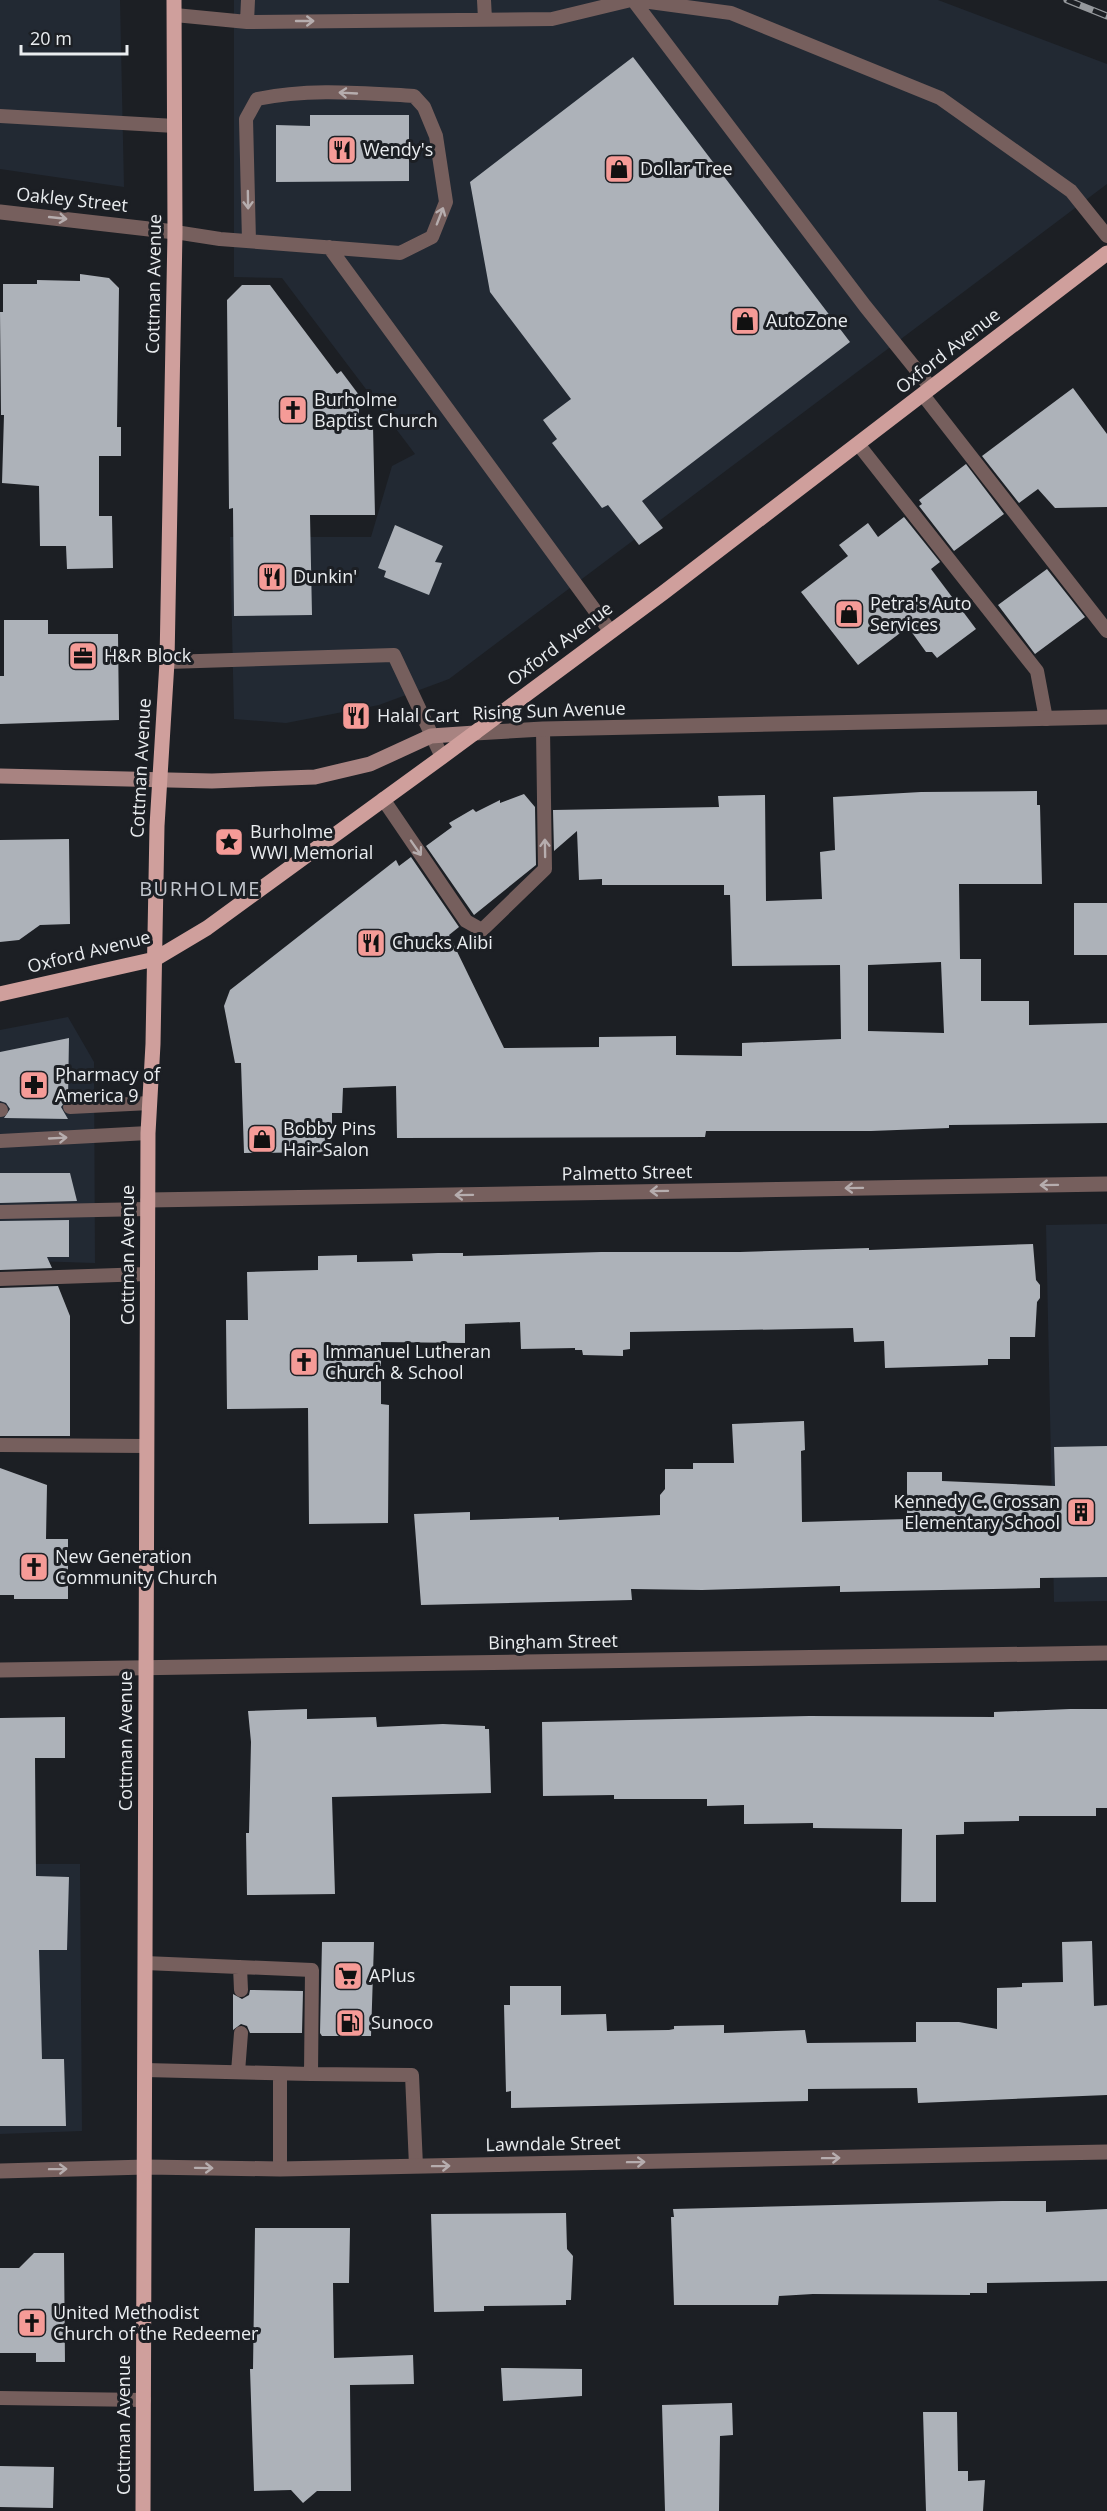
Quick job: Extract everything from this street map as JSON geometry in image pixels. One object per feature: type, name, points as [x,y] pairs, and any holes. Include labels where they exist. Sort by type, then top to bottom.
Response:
[{"type":"main road","name":"Cottman Avenue","points":[[143,2511],[148,1133],[160,779],[167,662],[175,232],[174,8]]},
{"type":"main road","name":"Oxford Avenue","points":[[0,993],[155,959],[207,928],[442,758],[1107,253]]},
{"type":"main road","name":"Rising Sun Avenue","points":[[0,776],[212,781],[315,777],[370,764],[431,736],[475,733]]},
{"type":"street","name":"Oakley Street","points":[[0,212],[175,232]]},
{"type":"street","name":"Rising Sun Avenue","points":[[475,733],[543,729],[1107,717]]},
{"type":"street","name":"Palmetto Street","points":[[148,1204],[1107,1184]]},
{"type":"street","name":"Bingham Street","points":[[0,1670],[1107,1653]]},
{"type":"street","name":"Lawndale Street","points":[[0,2171],[146,2167],[280,2169],[1107,2152]]},
{"type":"lane","points":[[247,22],[248,0]]},
{"type":"lane","points":[[484,0],[485,20]]},
{"type":"lane","points":[[174,8],[247,22],[552,19],[633,0],[731,13],[940,98],[1071,191],[1107,236]]},
{"type":"lane","points":[[633,0],[1107,631]]},
{"type":"lane","points":[[175,232],[249,241],[400,253],[432,237],[446,202],[436,136],[424,107],[414,96],[292,92],[257,99],[246,119],[249,241]]},
{"type":"lane","points":[[0,116],[175,126]]},
{"type":"lane","points":[[329,248],[610,631]]},
{"type":"lane","points":[[858,444],[1037,671],[1046,719]]},
{"type":"lane","points":[[167,662],[394,655],[442,758]]},
{"type":"lane","points":[[383,799],[466,921],[482,930],[545,869],[543,729]]},
{"type":"lane","points":[[70,1107],[150,1104]]},
{"type":"lane","points":[[0,1141],[148,1133]]},
{"type":"lane","points":[[0,1212],[148,1204]]},
{"type":"lane","points":[[0,1279],[147,1274]]},
{"type":"lane","points":[[0,1445],[146,1446]]},
{"type":"lane","points":[[145,1963],[312,1970],[310,2074]]},
{"type":"lane","points":[[240,1967],[241,1990]]},
{"type":"lane","points":[[238,2072],[241,2033]]},
{"type":"lane","points":[[145,2070],[412,2075],[416,2166]]},
{"type":"lane","points":[[280,2074],[280,2169]]},
{"type":"lane","points":[[0,2398],[144,2400]]},
{"type":"shaded area","points":[[0,0],[120,0],[124,187],[0,169]]},
{"type":"shaded area","points":[[234,0],[938,0],[1107,64],[1107,184],[449,679],[379,705],[286,723],[234,719],[230,537],[371,537],[392,466],[415,454],[282,278],[234,277]]},
{"type":"shaded area","points":[[68,1017],[94,1062],[95,1263],[0,1260],[0,1030]]},
{"type":"shaded area","points":[[1107,1224],[1107,1601],[1054,1602],[1046,1225]]},
{"type":"shaded area","points":[[0,1864],[80,1864],[82,2131],[0,2134]]},
{"type":"building","points":[[633,57],[850,342],[642,501],[663,528],[639,545],[608,505],[602,508],[552,443],[557,439],[543,420],[571,399],[490,292],[470,182]]},
{"type":"building","name":"Wendy's","points":[[310,115],[409,115],[409,181],[276,182],[276,125],[310,126]]},
{"type":"building","points":[[80,274],[109,278],[119,288],[117,427],[121,427],[121,456],[99,456],[99,516],[112,516],[113,568],[67,569],[66,546],[40,546],[39,486],[2,483],[4,415],[1,415],[0,312],[3,312],[3,284],[37,284],[37,280],[80,281]]},
{"type":"building","name":"Burholme Baptist Church","points":[[242,285],[270,285],[337,374],[341,371],[359,395],[359,426],[373,426],[375,515],[310,515],[312,615],[234,616],[233,508],[229,509],[227,300]]},
{"type":"building","points":[[1073,388],[1107,434],[1107,507],[1055,508],[1038,489],[1019,503],[982,456]]},
{"type":"building","points":[[966,464],[1004,514],[954,551],[919,506],[922,504],[919,500]]},
{"type":"building","points":[[904,517],[940,562],[931,569],[976,629],[937,658],[932,652],[926,652],[908,627],[858,665],[801,592],[848,556],[839,545],[868,523],[878,537]]},
{"type":"building","points":[[395,525],[443,546],[435,562],[442,563],[429,595],[384,577],[386,571],[378,568]]},
{"type":"building","points":[[1047,569],[1085,617],[1035,654],[998,605]]},
{"type":"building","points":[[4,620],[48,620],[48,634],[118,634],[119,720],[0,724],[0,676],[4,676]]},
{"type":"building","points":[[1037,791],[1037,805],[1040,805],[1042,884],[959,884],[960,959],[981,959],[981,1001],[1029,1001],[1029,1025],[1107,1023],[1107,1123],[949,1125],[949,1128],[871,1131],[706,1131],[705,1137],[397,1138],[396,1086],[343,1088],[342,1113],[332,1113],[332,1152],[244,1153],[241,1063],[235,1063],[224,1006],[230,990],[396,860],[399,866],[411,857],[459,927],[449,935],[504,1048],[599,1047],[599,1037],[676,1036],[676,1055],[742,1056],[742,1043],[841,1039],[840,965],[732,966],[730,895],[724,895],[724,885],[602,885],[602,879],[579,880],[577,831],[554,851],[553,810],[719,807],[718,796],[765,795],[766,901],[822,899],[820,852],[835,850],[833,797],[921,792]],"holes":[[[941,962],[944,1033],[868,1031],[868,965]]]},
{"type":"building","points":[[524,794],[535,807],[536,865],[474,915],[426,846],[452,827],[449,823],[473,809],[476,812],[500,800],[500,803]]},
{"type":"building","points":[[69,839],[70,924],[40,925],[19,940],[0,942],[0,840]]},
{"type":"building","points":[[1074,903],[1107,903],[1107,955],[1074,955]]},
{"type":"building","name":"Pharmacy of America 9","points":[[69,1038],[68,1098],[61,1107],[68,1119],[4,1118],[10,1109],[6,1103],[0,1101],[0,1052]]},
{"type":"building","points":[[0,1173],[70,1173],[77,1201],[0,1203]]},
{"type":"building","points":[[69,1220],[69,1257],[47,1257],[52,1268],[0,1270],[0,1221]]},
{"type":"building","points":[[1033,1244],[1036,1280],[1040,1285],[1035,1337],[1010,1337],[1010,1359],[988,1359],[988,1365],[885,1368],[884,1341],[854,1342],[853,1328],[630,1332],[630,1349],[623,1350],[623,1356],[583,1355],[582,1350],[575,1350],[575,1348],[521,1349],[520,1322],[465,1324],[465,1343],[381,1342],[381,1404],[389,1405],[388,1523],[309,1524],[308,1408],[227,1409],[226,1320],[248,1320],[247,1272],[318,1270],[318,1256],[357,1255],[357,1262],[413,1261],[412,1254],[438,1253],[463,1253],[463,1256],[601,1252],[740,1252]]},
{"type":"building","points":[[58,1286],[70,1316],[70,1436],[0,1436],[0,1288]]},
{"type":"building","points":[[804,1421],[805,1450],[801,1451],[802,1522],[907,1519],[907,1472],[942,1472],[942,1481],[1055,1486],[1054,1447],[1107,1446],[1107,1577],[1040,1578],[1040,1588],[840,1592],[840,1586],[702,1590],[631,1589],[632,1600],[421,1605],[414,1514],[470,1512],[470,1520],[559,1517],[559,1520],[660,1515],[660,1495],[665,1489],[665,1469],[693,1469],[693,1463],[734,1463],[732,1424]]},
{"type":"building","points":[[0,1468],[47,1485],[46,1539],[68,1539],[68,1599],[14,1599],[14,1595],[0,1595]]},
{"type":"building","points":[[307,1709],[307,1719],[376,1717],[377,1727],[443,1724],[485,1726],[485,1729],[489,1729],[491,1793],[332,1797],[335,1894],[247,1895],[246,1833],[249,1833],[251,1742],[248,1711]]},
{"type":"building","points":[[1107,1709],[1107,1808],[1096,1808],[1096,1816],[1019,1816],[1019,1821],[964,1822],[964,1834],[936,1835],[936,1902],[901,1902],[902,1829],[813,1828],[813,1823],[744,1824],[744,1805],[707,1806],[707,1799],[614,1799],[614,1795],[543,1796],[542,1722],[809,1716],[994,1717],[994,1712]]},
{"type":"building","points":[[65,1717],[65,1758],[35,1758],[36,1876],[69,1877],[67,1950],[39,1950],[42,2059],[64,2059],[66,2126],[0,2126],[0,1718]]},
{"type":"building","points":[[1092,1941],[1094,2006],[1107,2005],[1107,2095],[918,2103],[917,2088],[808,2089],[808,2101],[511,2108],[511,2091],[506,2092],[504,2005],[510,2005],[510,1986],[561,1986],[561,2015],[606,2014],[607,2031],[669,2030],[674,2029],[674,2026],[724,2025],[724,2033],[805,2030],[807,2043],[916,2042],[916,2022],[959,2022],[997,2029],[997,1988],[1022,1987],[1022,1983],[1063,1982],[1062,1942]]},
{"type":"building","name":"APlus","points":[[322,1942],[374,1942],[371,2036],[322,2036],[320,2033]]},
{"type":"building","points":[[250,1990],[303,1991],[302,2033],[250,2033],[247,2026],[241,2024],[233,2030],[233,1994],[242,1999],[249,1995]]},
{"type":"building","points":[[1046,2201],[1046,2212],[1107,2209],[1107,2281],[987,2283],[987,2293],[970,2293],[970,2295],[813,2294],[779,2296],[778,2305],[674,2305],[671,2217],[674,2217],[673,2209]]},
{"type":"building","points":[[566,2213],[567,2249],[573,2256],[571,2300],[566,2300],[566,2305],[484,2306],[484,2311],[434,2312],[431,2214]]},
{"type":"building","points":[[255,2228],[350,2228],[349,2283],[333,2283],[334,2358],[413,2355],[414,2384],[350,2385],[351,2491],[317,2491],[303,2503],[291,2490],[254,2491],[250,2369],[253,2369]]},
{"type":"building","name":"United Methodist Church of the Redeemer","points":[[34,2253],[64,2253],[65,2362],[36,2362],[36,2353],[0,2353],[0,2268],[19,2268]]},
{"type":"building","points":[[501,2368],[582,2369],[582,2396],[503,2401]]},
{"type":"building","points":[[732,2403],[733,2435],[720,2436],[719,2511],[665,2511],[662,2405]]},
{"type":"building","points":[[923,2412],[957,2412],[958,2471],[968,2471],[968,2481],[985,2480],[983,2511],[926,2511]]},
{"type":"building","points":[[0,2466],[54,2467],[53,2508],[0,2507]]},
{"type":"railway","points":[[1067,0],[1107,16]]},
{"type":"place","name":"Wendy's","points":[[342,150]]},
{"type":"place","name":"Dollar Tree","points":[[619,169]]},
{"type":"place","name":"AutoZone","points":[[745,321]]},
{"type":"place","name":"Burholme Baptist Church","points":[[293,410]]},
{"type":"place","name":"Dunkin'","points":[[272,577]]},
{"type":"place","name":"Petra's Auto Services","points":[[849,614]]},
{"type":"place","name":"H&R Block","points":[[83,656]]},
{"type":"place","name":"Halal Cart","points":[[356,716]]},
{"type":"place","name":"Burholme WWI Memorial","points":[[229,842]]},
{"type":"place","name":"Chucks Alibi","points":[[371,943]]},
{"type":"place","name":"Pharmacy of America 9","points":[[34,1085]]},
{"type":"place","name":"Bobby Pins Hair Salon","points":[[262,1139]]},
{"type":"place","name":"Immanuel Lutheran Church & School","points":[[304,1362]]},
{"type":"place","name":"Kennedy C. Crossan Elementary School","points":[[1081,1512]]},
{"type":"place","name":"New Generation Community Church","points":[[34,1567]]},
{"type":"place","name":"APlus","points":[[348,1976]]},
{"type":"place","name":"Sunoco","points":[[350,2023]]},
{"type":"place","name":"United Methodist Church of the Redeemer","points":[[32,2323]]},
{"type":"district","name":"BURHOLME","points":[[200,889]]}]
